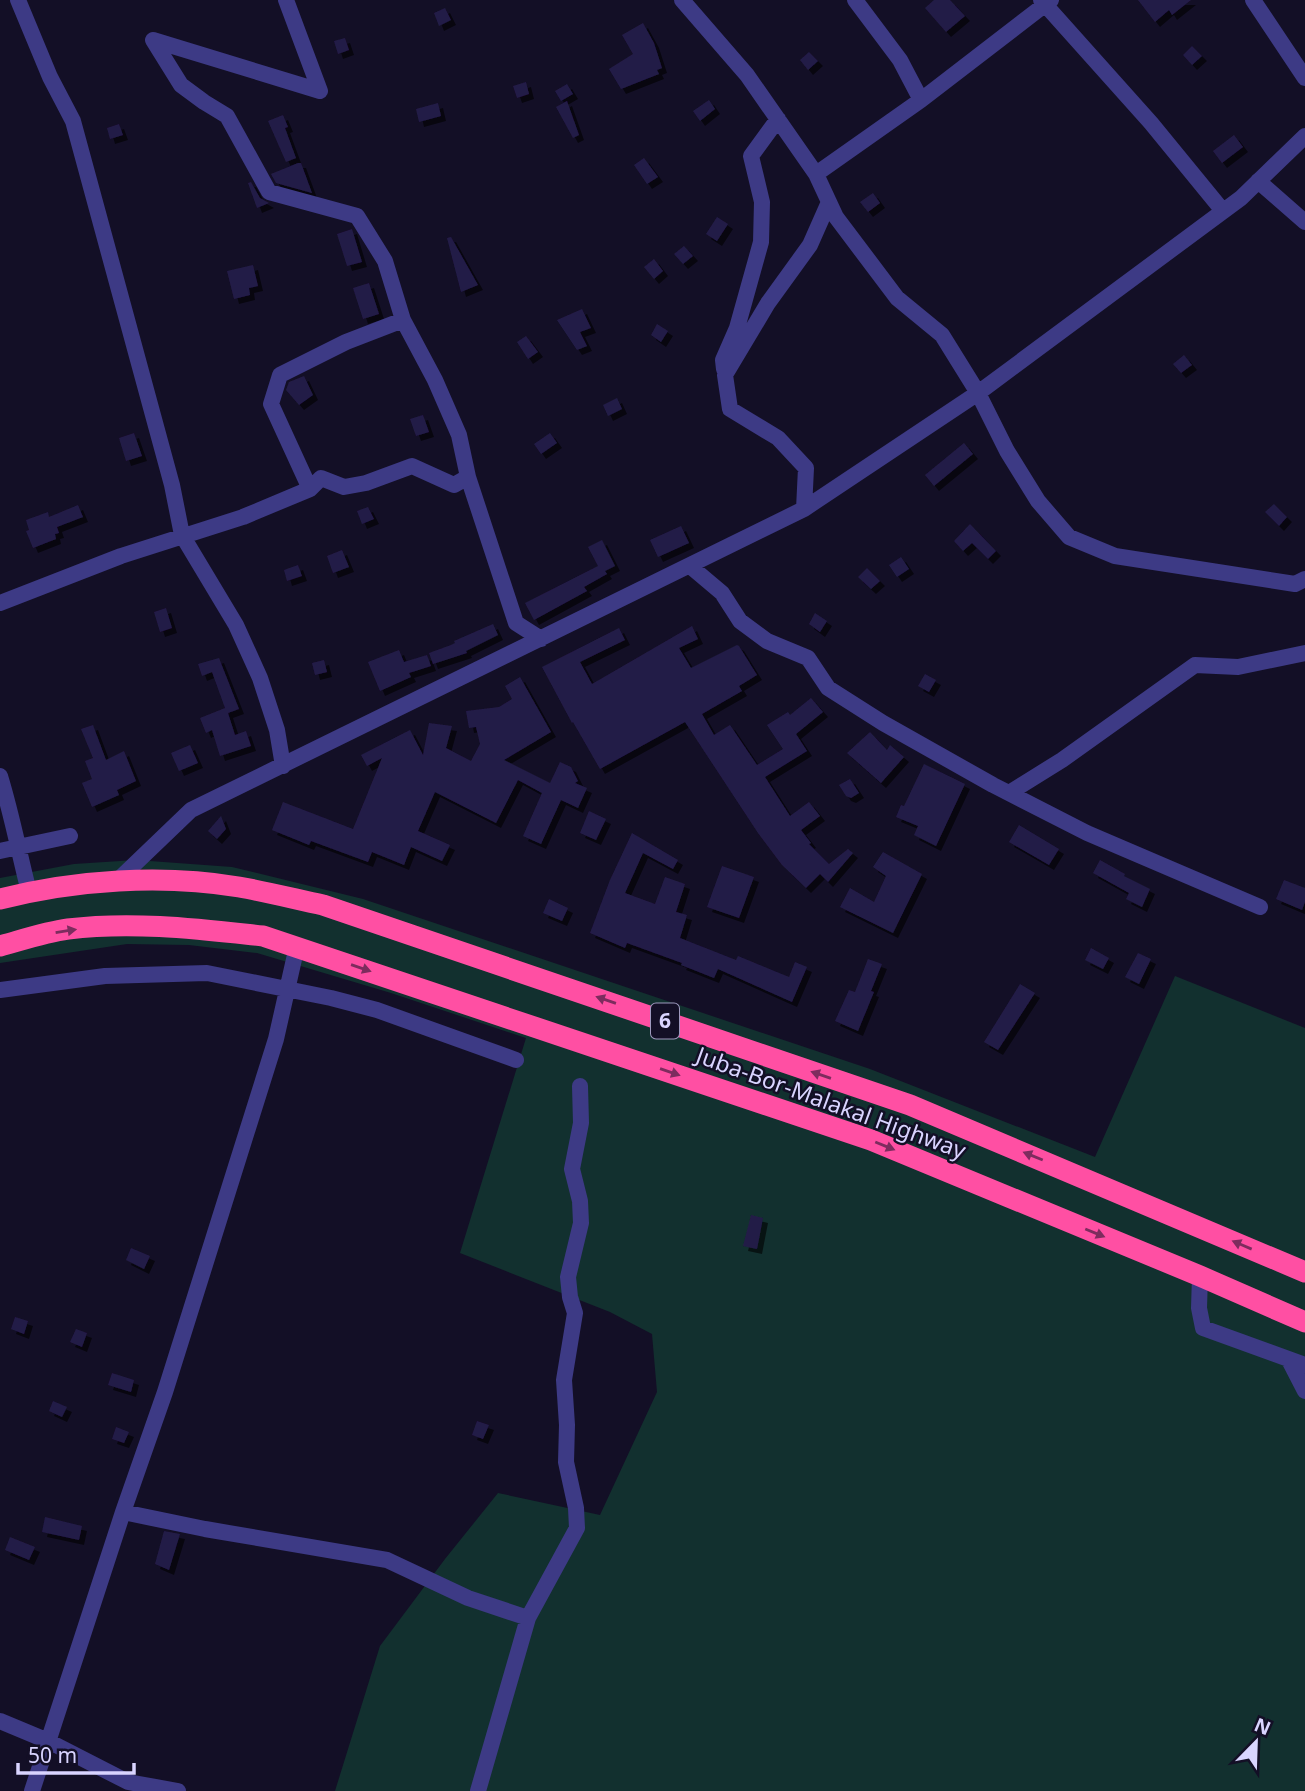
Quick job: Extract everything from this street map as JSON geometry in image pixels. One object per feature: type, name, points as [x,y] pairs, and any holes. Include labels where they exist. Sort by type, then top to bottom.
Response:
[{"type":"highway","name":"Juba-Bor-Malakal Highway","points":[[0,899],[29,892],[117,881],[237,887],[323,905],[910,1105],[1305,1272]]},
{"type":"highway","name":"Juba-Bor-Malakal Highway","points":[[0,946],[67,929],[124,925],[194,928],[263,936],[871,1140],[1305,1322]]},
{"type":"street","points":[[18,0],[50,77],[73,121],[172,485],[183,535],[236,625],[260,678],[276,730],[283,766]]},
{"type":"street","points":[[286,0],[320,91],[153,40],[181,85],[226,116],[269,192],[357,216],[385,261],[403,320],[435,380],[459,435],[468,477],[516,623],[541,639]]},
{"type":"street","points":[[682,0],[747,75],[816,174],[836,217],[897,298],[942,335],[978,393],[1013,461],[1038,500],[1069,537],[1115,556],[1295,584],[1305,579]]},
{"type":"street","points":[[855,0],[900,60],[921,100]]},
{"type":"street","points":[[1253,0],[1305,78]]},
{"type":"street","points":[[816,174],[921,100],[1046,2],[1223,211]]},
{"type":"street","points":[[778,119],[751,156],[762,202],[761,242],[737,328],[723,360],[730,409],[778,438],[806,468],[804,509]]},
{"type":"street","points":[[117,881],[191,810],[804,509],[978,393],[1223,211],[1305,136]]},
{"type":"street","points":[[1258,181],[1305,222]]},
{"type":"street","points":[[725,375],[768,303],[810,245],[829,202]]},
{"type":"street","points":[[310,489],[271,404],[280,375],[346,342],[403,320]]},
{"type":"street","points":[[0,603],[183,535],[243,517],[310,489],[321,478],[344,487],[366,483],[412,466],[454,485],[468,477]]},
{"type":"street","points":[[690,566],[722,593],[740,621],[767,641],[808,658],[828,688],[883,723],[1087,833],[1260,908]]},
{"type":"street","points":[[1009,793],[1062,760],[1195,665],[1238,667],[1305,653]]},
{"type":"street","points":[[0,776],[14,823],[29,892]]},
{"type":"street","points":[[0,850],[70,836]]},
{"type":"street","points":[[32,1791],[165,1392],[264,1078],[276,1039],[297,946]]},
{"type":"street","points":[[0,990],[105,976],[207,973],[377,1010],[516,1060]]},
{"type":"street","points":[[478,1791],[528,1618],[577,1528],[576,1508],[566,1462],[564,1380],[575,1313],[568,1277],[580,1223],[580,1201],[572,1169],[581,1124],[580,1086]]},
{"type":"street","points":[[1200,1276],[1199,1308],[1203,1328],[1297,1363],[1305,1391]]},
{"type":"street","points":[[123,1512],[205,1530],[387,1560],[468,1598],[528,1618]]},
{"type":"street","points":[[0,1721],[48,1741],[128,1782],[178,1791]]},
{"type":"green space","points":[[136,860],[232,867],[363,899],[870,1069],[1095,1157],[1175,976],[1305,1028],[1305,1791],[335,1791],[380,1646],[498,1493],[600,1515],[657,1392],[652,1334],[610,1312],[460,1253],[526,1038],[391,993],[257,953],[189,945],[127,944],[0,963],[0,878],[74,864]]},
{"type":"building","points":[[934,0],[950,0],[965,16],[946,32],[925,8]]},
{"type":"building","points":[[1138,0],[1191,0],[1172,15],[1169,10],[1155,22]]},
{"type":"building","points":[[445,8],[451,20],[439,26],[434,13]]},
{"type":"building","points":[[643,23],[654,43],[662,68],[657,70],[659,74],[621,89],[609,69],[633,54],[622,35]]},
{"type":"building","points":[[345,38],[349,50],[338,54],[334,41]]},
{"type":"building","points":[[1192,46],[1202,56],[1192,65],[1183,55]]},
{"type":"building","points":[[809,52],[818,61],[808,70],[800,60]]},
{"type":"building","points":[[526,82],[529,94],[517,98],[513,86]]},
{"type":"building","points":[[567,84],[573,94],[561,101],[555,91]]},
{"type":"building","points":[[709,100],[715,109],[700,121],[693,111]]},
{"type":"building","points":[[567,101],[579,135],[573,138],[556,107]]},
{"type":"building","points":[[438,103],[441,116],[419,122],[416,109]]},
{"type":"building","points":[[283,115],[296,158],[286,162],[268,121]]},
{"type":"building","points":[[119,124],[123,135],[110,139],[107,128]]},
{"type":"building","points":[[1234,135],[1243,147],[1222,163],[1213,151]]},
{"type":"building","points":[[644,158],[658,177],[647,184],[634,165]]},
{"type":"building","points":[[301,163],[312,193],[276,183],[271,174]]},
{"type":"building","points":[[251,182],[260,198],[269,203],[257,208],[248,183]]},
{"type":"building","points":[[873,193],[880,203],[868,212],[860,202]]},
{"type":"building","points":[[717,217],[728,224],[717,241],[706,234]]},
{"type":"building","points":[[352,229],[362,262],[347,266],[337,234]]},
{"type":"building","points":[[451,237],[478,285],[461,292],[447,238]]},
{"type":"building","points":[[684,246],[693,256],[683,264],[674,254]]},
{"type":"building","points":[[654,259],[663,271],[654,279],[644,267]]},
{"type":"building","points":[[253,265],[258,286],[249,288],[250,295],[234,299],[227,271]]},
{"type":"building","points":[[369,283],[379,314],[363,319],[353,288]]},
{"type":"building","points":[[582,309],[591,328],[580,332],[587,346],[577,350],[557,320]]},
{"type":"building","points":[[657,324],[668,331],[661,342],[651,335]]},
{"type":"building","points":[[526,336],[538,352],[528,359],[517,342]]},
{"type":"building","points":[[1184,355],[1192,365],[1181,373],[1173,364]]},
{"type":"building","points":[[304,376],[313,395],[299,405],[286,390],[289,382]]},
{"type":"building","points":[[617,398],[622,409],[608,416],[603,405]]},
{"type":"building","points":[[423,415],[429,432],[416,436],[410,419]]},
{"type":"building","points":[[134,433],[142,456],[126,461],[119,438]]},
{"type":"building","points":[[550,433],[557,443],[541,454],[534,444]]},
{"type":"building","points":[[964,443],[973,454],[934,486],[925,475]]},
{"type":"building","points":[[1274,504],[1287,517],[1279,526],[1265,512]]},
{"type":"building","points":[[78,505],[83,517],[57,527],[59,533],[55,534],[56,539],[33,548],[26,531],[29,530],[26,520],[48,512],[49,517]]},
{"type":"building","points":[[368,507],[374,519],[362,524],[357,511]]},
{"type":"building","points":[[970,524],[996,551],[988,559],[972,543],[963,551],[954,541]]},
{"type":"building","points":[[681,526],[689,543],[658,557],[650,540]]},
{"type":"building","points":[[602,540],[615,566],[605,571],[607,574],[584,587],[587,591],[534,620],[525,603],[598,566],[588,547]]},
{"type":"building","points":[[342,550],[349,567],[333,573],[327,556]]},
{"type":"building","points":[[901,557],[909,569],[897,577],[889,565]]},
{"type":"building","points":[[298,565],[302,576],[287,581],[284,570]]},
{"type":"building","points":[[867,568],[880,581],[871,589],[858,577]]},
{"type":"building","points":[[166,608],[172,628],[160,632],[154,612]]},
{"type":"building","points":[[815,613],[827,621],[820,632],[809,624]]},
{"type":"building","points":[[493,624],[498,635],[466,651],[467,653],[433,664],[429,653]]},
{"type":"building","points":[[692,626],[698,639],[679,648],[691,668],[737,645],[757,675],[739,686],[742,691],[702,714],[714,735],[730,725],[757,765],[783,749],[767,725],[788,712],[790,715],[811,698],[823,712],[796,734],[807,751],[765,777],[790,816],[809,802],[820,816],[801,830],[811,843],[809,844],[829,864],[848,849],[853,853],[828,882],[820,874],[806,888],[782,865],[685,722],[600,769],[542,667],[619,628],[625,640],[580,662],[592,684]]},
{"type":"building","points":[[399,650],[404,662],[427,655],[431,666],[409,673],[411,677],[380,691],[368,662]]},
{"type":"building","points":[[219,658],[239,709],[228,713],[235,735],[246,731],[251,746],[220,756],[212,730],[206,733],[200,718],[225,708],[212,672],[202,676],[198,664]]},
{"type":"building","points":[[324,660],[327,672],[315,675],[312,663]]},
{"type":"building","points":[[925,674],[936,680],[929,692],[918,686]]},
{"type":"building","points":[[520,677],[551,732],[504,760],[550,783],[560,762],[571,767],[578,781],[575,783],[587,788],[578,808],[561,800],[541,844],[523,836],[542,793],[518,780],[496,823],[435,792],[418,831],[450,845],[442,861],[411,847],[404,865],[372,852],[368,862],[311,841],[309,845],[272,830],[283,802],[353,829],[382,758],[367,766],[361,755],[410,730],[423,755],[429,723],[452,726],[446,748],[471,761],[480,744],[476,727],[469,728],[466,711],[499,707],[512,699],[505,686]]},
{"type":"building","points":[[93,725],[106,760],[124,751],[136,781],[117,790],[119,795],[92,807],[82,783],[92,779],[85,761],[93,758],[81,729]]},
{"type":"building","points":[[870,732],[887,750],[890,745],[904,757],[881,783],[847,753]]},
{"type":"building","points":[[190,745],[198,763],[179,771],[171,753]]},
{"type":"building","points":[[924,764],[965,784],[936,846],[914,835],[918,826],[896,817]]},
{"type":"building","points":[[850,779],[859,793],[851,798],[846,796],[839,785]]},
{"type":"building","points":[[589,811],[606,819],[596,840],[580,833]]},
{"type":"building","points":[[221,816],[226,829],[217,839],[208,831]]},
{"type":"building","points":[[1019,825],[1059,849],[1049,865],[1009,842]]},
{"type":"building","points":[[632,833],[678,860],[673,869],[643,853],[625,893],[655,904],[665,877],[685,884],[676,912],[687,915],[680,938],[736,960],[738,956],[789,977],[795,962],[807,967],[792,1002],[718,969],[714,978],[627,943],[625,948],[590,933]]},
{"type":"building","points":[[883,852],[922,874],[893,933],[840,907],[850,888],[874,902],[886,876],[873,867]]},
{"type":"building","points":[[1100,860],[1150,889],[1142,907],[1126,899],[1129,893],[1093,873]]},
{"type":"building","points":[[722,866],[754,877],[739,918],[707,907]]},
{"type":"building","points":[[1284,880],[1305,888],[1302,910],[1276,899]]},
{"type":"building","points":[[549,899],[568,908],[562,921],[543,913]]},
{"type":"building","points":[[1091,948],[1109,958],[1103,969],[1085,960]]},
{"type":"building","points":[[1138,953],[1151,959],[1139,984],[1125,977]]},
{"type":"building","points":[[868,959],[882,964],[858,1031],[835,1021],[849,990],[855,992]]},
{"type":"building","points":[[1020,984],[1035,993],[998,1050],[984,1042]]},
{"type":"building","points":[[751,1215],[763,1218],[757,1249],[743,1246]]},
{"type":"building","points":[[131,1248],[150,1256],[144,1269],[126,1260]]},
{"type":"building","points":[[15,1317],[28,1321],[24,1334],[11,1329]]},
{"type":"building","points":[[76,1329],[87,1333],[82,1347],[70,1342]]},
{"type":"building","points":[[112,1373],[134,1380],[131,1392],[108,1385]]},
{"type":"building","points":[[53,1401],[67,1407],[62,1417],[49,1411]]},
{"type":"building","points":[[477,1421],[489,1425],[483,1439],[472,1435]]},
{"type":"building","points":[[116,1427],[129,1432],[124,1443],[112,1439]]},
{"type":"building","points":[[45,1517],[82,1526],[79,1540],[42,1532]]},
{"type":"building","points":[[164,1531],[180,1534],[169,1570],[155,1564]]},
{"type":"building","points":[[10,1537],[35,1547],[29,1560],[5,1550]]}]
